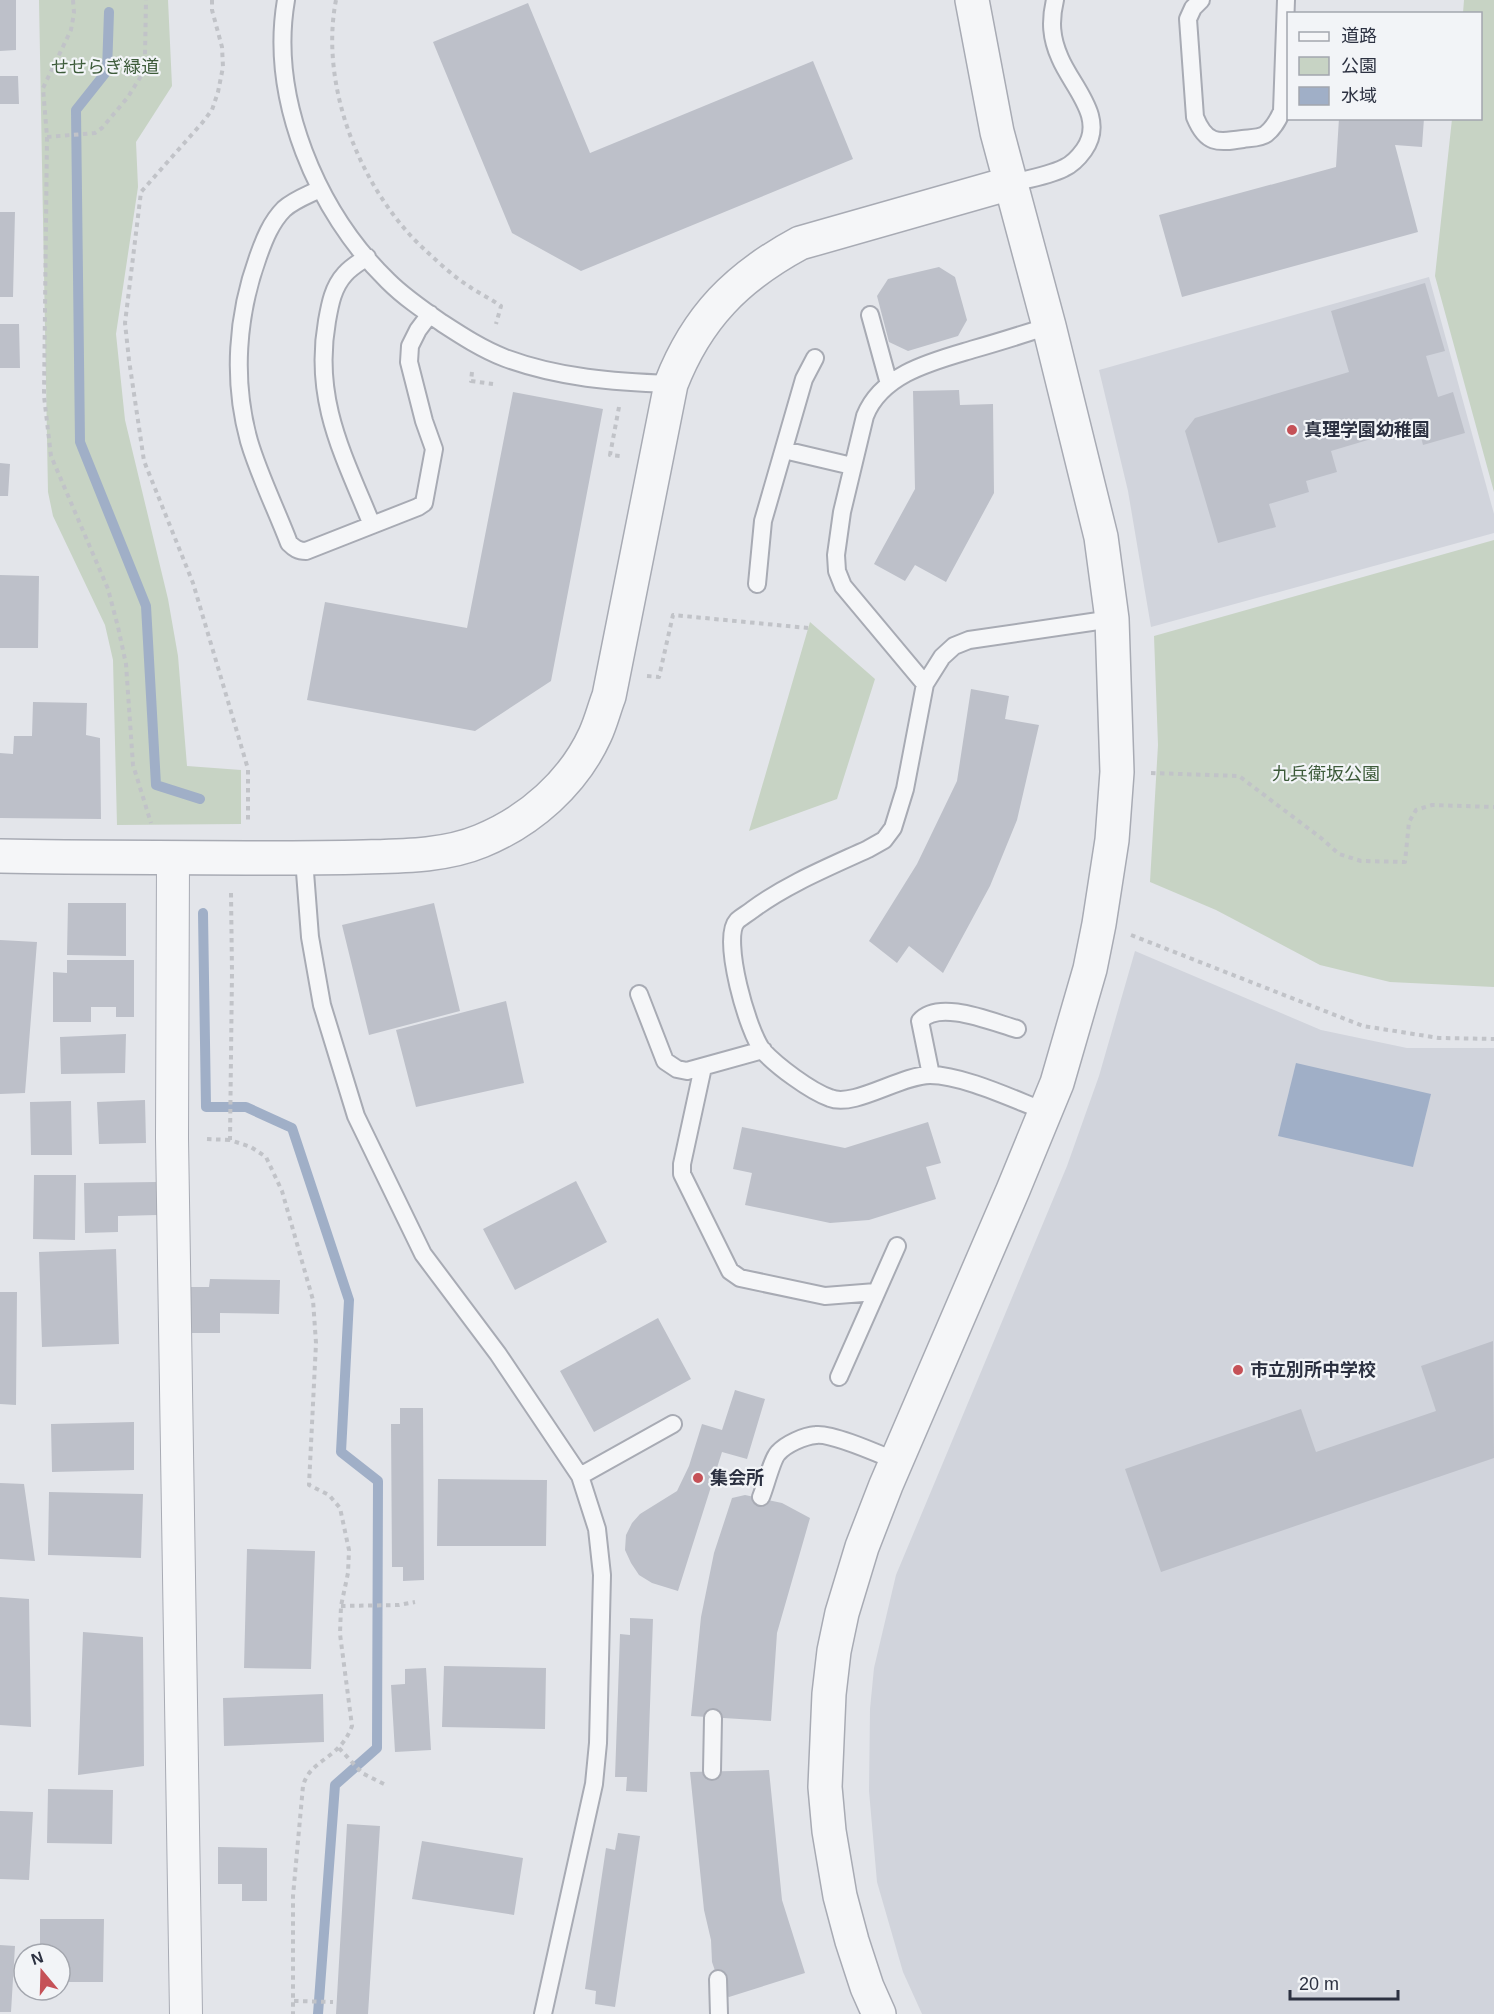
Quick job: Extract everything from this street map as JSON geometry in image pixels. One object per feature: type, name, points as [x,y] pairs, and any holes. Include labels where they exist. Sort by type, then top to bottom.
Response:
[{"type":"street","points":[[877,2014],[855,1950],[840,1896],[829,1830],[825,1787],[834,1651],[842,1613],[862,1547],[896,1461],[1047,1112],[1057,1083],[1090,969],[1112,840],[1116,772],[1112,619],[1101,537],[1049,326],[997,132],[972,0]]},
{"type":"street","points":[[0,856],[304,859],[416,856],[479,842],[529,814],[546,802],[582,757],[595,734],[609,696],[671,384],[696,333],[726,295],[742,280],[780,253],[800,243],[1011,183]]},
{"type":"street","points":[[173,859],[172,1138],[186,2014]]},
{"type":"lane","points":[[286,0],[283,20],[283,57],[296,126],[320,189],[338,219],[387,281],[472,343],[506,358],[548,371],[597,380],[671,384]]},
{"type":"lane","points":[[1011,183],[1064,169],[1073,163],[1089,144],[1092,131],[1089,109],[1066,72],[1054,42],[1051,19],[1055,0]]},
{"type":"lane","points":[[1201,0],[1193,8],[1188,19],[1195,117],[1200,130],[1211,139],[1225,142],[1264,135],[1276,123],[1282,111],[1287,0]]},
{"type":"lane","points":[[320,189],[285,208],[272,224],[248,284],[241,321],[238,367],[242,409],[249,441],[289,543],[300,551],[306,551],[424,503],[434,449],[424,421],[409,362],[410,346],[430,314]]},
{"type":"lane","points":[[367,257],[345,274],[334,293],[322,358],[330,420],[372,525]]},
{"type":"lane","points":[[870,315],[889,384]]},
{"type":"lane","points":[[925,684],[843,586],[837,571],[836,555],[842,512],[865,416],[870,402],[898,377],[928,363],[1049,326]]},
{"type":"lane","points":[[757,584],[763,521],[804,379],[815,358]]},
{"type":"lane","points":[[784,450],[852,466]]},
{"type":"lane","points":[[1047,1112],[955,1078],[931,1075],[916,1076],[846,1100],[831,1099],[801,1082],[763,1050],[751,1028],[737,979],[731,940],[735,922],[769,897],[884,840],[893,828],[905,789],[925,684],[942,657],[954,646],[969,640],[1112,619]]},
{"type":"lane","points":[[304,859],[310,937],[322,1005],[356,1116],[423,1254],[498,1354],[580,1476],[597,1529],[602,1575],[598,1743],[594,1784],[543,2014]]},
{"type":"lane","points":[[639,994],[668,1065],[687,1071],[763,1050]]},
{"type":"lane","points":[[931,1075],[920,1021],[933,1012],[946,1011],[961,1014],[1017,1029]]},
{"type":"lane","points":[[703,1067],[682,1164],[682,1174],[730,1271],[740,1278],[825,1296],[876,1292]]},
{"type":"lane","points":[[838,1377],[897,1246]]},
{"type":"lane","points":[[580,1476],[673,1424]]},
{"type":"lane","points":[[761,1497],[777,1454],[792,1443],[806,1437],[818,1435],[847,1442],[896,1461]]},
{"type":"lane","points":[[712,1771],[713,1718]]},
{"type":"lane","points":[[718,1978],[719,2014]]},
{"type":"path","points":[[73,0],[75,13],[71,30],[43,88],[47,137],[44,396],[51,456],[110,599],[126,664],[133,765],[147,814],[154,829]]},
{"type":"path","points":[[47,137],[95,133],[128,97],[141,76],[145,56],[146,0]]},
{"type":"path","points":[[212,0],[212,10],[222,47],[223,67],[218,92],[212,110],[202,123],[141,192],[125,323],[144,461],[193,584],[248,769],[248,829]]},
{"type":"path","points":[[336,0],[333,16],[333,45],[337,88],[352,142],[361,162],[403,228],[423,249],[469,286],[501,306],[495,324]]},
{"type":"path","points":[[641,675],[659,677],[673,615],[808,628]]},
{"type":"path","points":[[1147,773],[1239,776],[1339,854],[1361,861],[1405,862],[1409,822],[1416,810],[1431,805],[1494,807]]},
{"type":"path","points":[[231,884],[230,1140],[266,1157],[282,1191],[313,1300],[316,1343],[309,1485],[329,1495],[340,1508],[349,1550],[348,1573],[341,1606],[340,1634],[352,1726],[348,1737],[339,1748],[306,1775],[303,1786],[293,1896],[293,2014]]},
{"type":"path","points":[[1131,935],[1363,1026],[1439,1038],[1494,1039]]},
{"type":"path","points":[[341,1606],[399,1605],[415,1602]]},
{"type":"path","points":[[339,1748],[362,1773],[386,1785]]},
{"type":"path","points":[[294,2001],[333,2002]]},
{"type":"shaded area","name":"真理学園幼稚園","points":[[1429,277],[1494,514],[1494,533],[1151,627],[1128,491],[1099,370]]},
{"type":"shaded area","name":"市立別所中学校","points":[[1135,951],[1321,1030],[1407,1048],[1494,1048],[1494,2014],[922,2014],[903,1972],[877,1882],[869,1791],[870,1709],[874,1668],[896,1575],[1067,1166],[1099,1076]]},
{"type":"green space","name":"せせらぎ緑道","points":[[39,0],[168,0],[172,86],[136,142],[138,187],[116,334],[125,420],[168,599],[178,656],[187,766],[241,770],[241,824],[117,825],[113,660],[105,625],[53,516],[48,492]]},
{"type":"green space","points":[[1464,0],[1494,0],[1494,492],[1435,276],[1452,120],[1482,120],[1482,12],[1463,12]]},
{"type":"green space","name":"九兵衛坂公園","points":[[1494,540],[1494,987],[1390,982],[1320,965],[1216,910],[1150,882],[1158,745],[1154,636]]},
{"type":"green space","points":[[810,622],[875,679],[837,799],[749,831]]},
{"type":"water","points":[[1296,1063],[1431,1094],[1413,1167],[1278,1136]]},
{"type":"building","points":[[0,0],[16,0],[16,50],[0,51]]},
{"type":"building","points":[[528,3],[590,153],[813,61],[853,159],[581,271],[512,233],[433,42]]},
{"type":"building","points":[[0,76],[18,76],[19,104],[0,104]]},
{"type":"building","points":[[1339,120],[1424,120],[1422,147],[1395,145],[1418,232],[1182,297],[1159,215],[1336,167]]},
{"type":"building","points":[[0,212],[15,212],[13,297],[0,297]]},
{"type":"building","points":[[939,267],[955,277],[967,320],[958,336],[908,351],[889,342],[877,296],[888,279]]},
{"type":"building","points":[[1425,283],[1445,351],[1426,356],[1438,397],[1453,392],[1465,433],[1423,445],[1418,425],[1331,451],[1337,472],[1306,481],[1309,492],[1269,504],[1276,527],[1218,543],[1185,431],[1195,418],[1349,372],[1331,311]]},
{"type":"building","points":[[0,324],[19,324],[20,368],[0,368]]},
{"type":"building","points":[[959,390],[960,405],[993,404],[994,493],[946,582],[915,565],[905,581],[874,564],[915,489],[913,391]]},
{"type":"building","points":[[513,392],[603,409],[551,681],[475,731],[307,700],[325,602],[467,628]]},
{"type":"building","points":[[0,463],[10,464],[8,496],[0,496]]},
{"type":"building","points":[[0,575],[39,576],[38,648],[0,648]]},
{"type":"building","points":[[971,689],[1009,696],[1005,719],[1039,725],[1017,820],[990,886],[943,973],[909,946],[897,963],[869,941],[917,864],[957,781]]},
{"type":"building","points":[[33,702],[87,703],[86,735],[100,738],[101,819],[0,818],[0,753],[13,754],[14,736],[32,736]]},
{"type":"building","points":[[68,903],[126,903],[126,956],[67,955]]},
{"type":"building","points":[[434,903],[460,1011],[369,1035],[342,925]]},
{"type":"building","points":[[0,940],[37,942],[25,1093],[0,1094]]},
{"type":"building","points":[[67,960],[134,960],[134,1017],[116,1017],[116,1007],[91,1007],[91,1022],[53,1022],[53,972],[67,973]]},
{"type":"building","points":[[506,1001],[524,1083],[416,1107],[396,1030]]},
{"type":"building","points":[[126,1034],[125,1073],[61,1074],[60,1037]]},
{"type":"building","points":[[145,1100],[146,1143],[99,1144],[97,1102]]},
{"type":"building","points":[[71,1101],[72,1155],[31,1155],[30,1102]]},
{"type":"building","points":[[928,1122],[941,1163],[926,1167],[936,1199],[869,1220],[830,1223],[745,1205],[752,1173],[733,1169],[742,1127],[845,1148]]},
{"type":"building","points":[[34,1175],[76,1175],[75,1240],[33,1239]]},
{"type":"building","points":[[576,1181],[607,1242],[515,1290],[483,1229]]},
{"type":"building","points":[[157,1182],[157,1215],[118,1216],[118,1232],[85,1233],[84,1183]]},
{"type":"building","points":[[116,1249],[119,1344],[42,1347],[39,1252]]},
{"type":"building","points":[[210,1279],[280,1280],[279,1314],[220,1313],[220,1333],[184,1333],[184,1287],[209,1287]]},
{"type":"building","points":[[0,1292],[17,1292],[16,1405],[0,1404]]},
{"type":"building","points":[[658,1318],[691,1379],[594,1432],[560,1371]]},
{"type":"building","points":[[1493,1341],[1494,1458],[1161,1572],[1125,1469],[1301,1409],[1316,1452],[1436,1411],[1421,1366]]},
{"type":"building","name":"集会所","points":[[735,1390],[765,1399],[747,1459],[722,1452],[678,1591],[652,1583],[639,1575],[631,1563],[625,1550],[626,1535],[640,1514],[677,1491],[689,1466],[702,1424],[722,1430]]},
{"type":"building","points":[[400,1408],[423,1408],[424,1580],[403,1581],[403,1567],[392,1567],[391,1424],[400,1424]]},
{"type":"building","points":[[134,1422],[134,1470],[52,1472],[51,1424]]},
{"type":"building","points":[[438,1479],[547,1480],[546,1546],[437,1546]]},
{"type":"building","points":[[0,1483],[24,1484],[35,1561],[0,1559]]},
{"type":"building","points":[[49,1492],[143,1494],[141,1558],[48,1555]]},
{"type":"building","points":[[745,1495],[782,1503],[810,1518],[777,1633],[771,1721],[691,1716],[701,1617],[714,1553],[732,1498]]},
{"type":"building","points":[[247,1549],[315,1551],[311,1669],[244,1668]]},
{"type":"building","points":[[0,1597],[29,1599],[31,1727],[0,1725]]},
{"type":"building","points":[[630,1618],[653,1619],[647,1792],[626,1791],[627,1777],[615,1777],[620,1634],[630,1635]]},
{"type":"building","points":[[83,1632],[143,1637],[144,1766],[78,1775]]},
{"type":"building","points":[[444,1666],[546,1668],[545,1729],[442,1727]]},
{"type":"building","points":[[426,1668],[431,1750],[395,1752],[391,1685],[405,1684],[405,1669]]},
{"type":"building","points":[[323,1694],[324,1742],[224,1746],[223,1698]]},
{"type":"building","points":[[769,1770],[782,1900],[805,1973],[729,1997],[723,1994],[712,1962],[711,1940],[704,1910],[690,1772]]},
{"type":"building","points":[[48,1789],[113,1790],[112,1844],[47,1843]]},
{"type":"building","points":[[0,1811],[33,1812],[29,1880],[0,1879]]},
{"type":"building","points":[[347,1824],[380,1826],[368,2014],[336,2014]]},
{"type":"building","points":[[618,1833],[640,1836],[615,2007],[595,2004],[596,1991],[585,1989],[606,1848],[615,1850]]},
{"type":"building","points":[[422,1841],[523,1858],[514,1915],[412,1899]]},
{"type":"building","points":[[218,1847],[267,1848],[267,1901],[242,1901],[242,1884],[218,1884]]},
{"type":"building","points":[[40,1919],[104,1919],[103,1982],[72,1982],[72,1942],[40,1942]]},
{"type":"building","points":[[0,1945],[12,1946],[11,2012],[0,2012]]},
{"type":"waterway","points":[[109,12],[107,71],[76,110],[80,442],[146,606],[156,785],[200,799]]},
{"type":"waterway","points":[[203,913],[206,1107],[246,1107],[292,1128],[349,1300],[341,1452],[378,1481],[377,1748],[335,1785],[318,2014]]},
{"type":"place","name":"真理学園幼稚園","points":[[1292,430]]},
{"type":"place","name":"市立別所中学校","points":[[1238,1370]]},
{"type":"place","name":"集会所","points":[[698,1478]]}]
